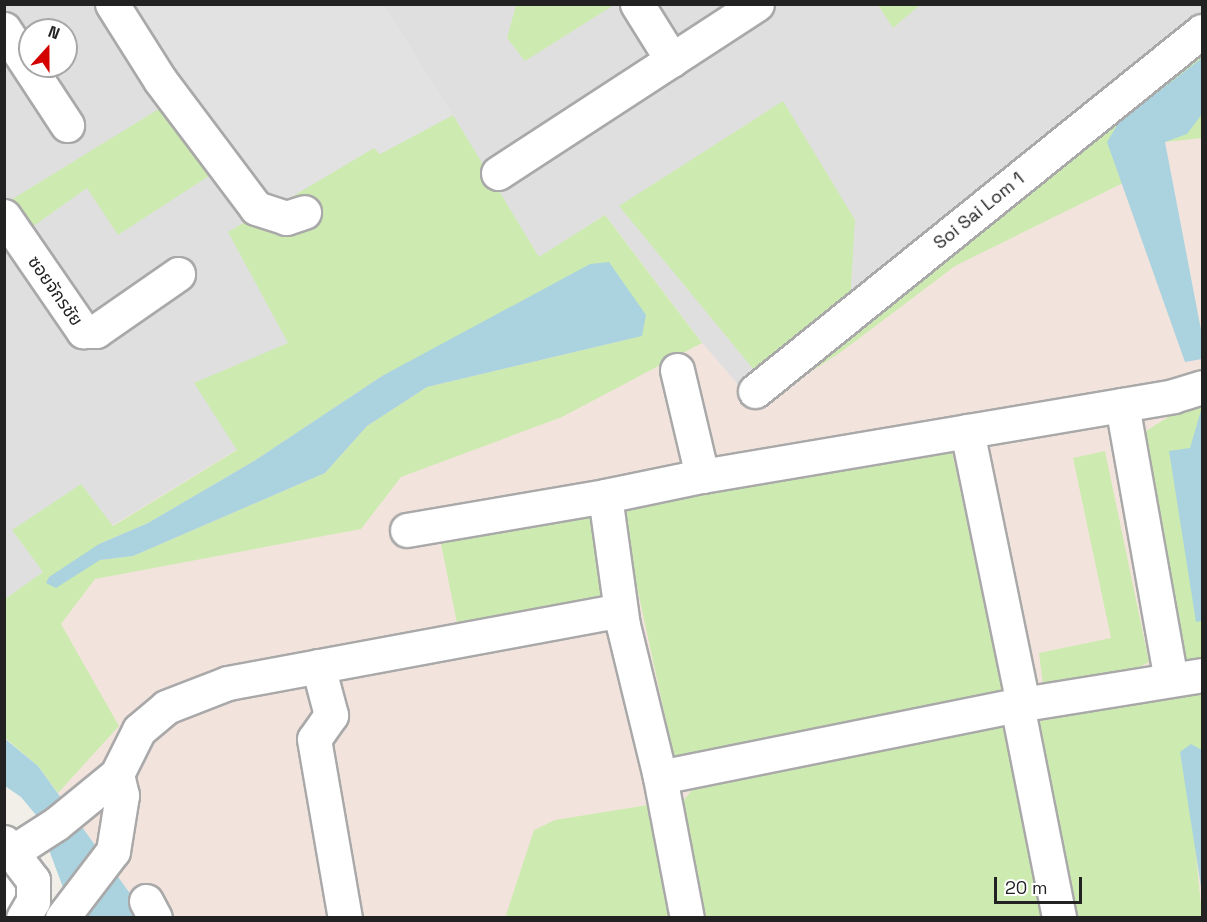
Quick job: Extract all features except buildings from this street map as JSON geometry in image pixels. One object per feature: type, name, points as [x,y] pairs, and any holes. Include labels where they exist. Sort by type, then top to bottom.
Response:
[{"type":"street","points":[[112,4],[160,80],[256,208],[286,218],[304,212]]},
{"type":"street","points":[[637,4],[672,60]]},
{"type":"street","points":[[498,173],[757,4]]},
{"type":"street","points":[[4,29],[67,125]]},
{"type":"street","name":"Soi Sai Lom 1","points":[[755,391],[1203,31]]},
{"type":"street","name":"ซอยจักรชัย","points":[[4,216],[82,331],[96,331],[178,274]]},
{"type":"street","points":[[677,370],[702,476]]},
{"type":"street","points":[[406,530],[605,496],[702,476],[1122,405],[1203,387]]},
{"type":"street","points":[[660,777],[1020,704],[1187,677],[1122,405]]},
{"type":"street","points":[[967,431],[1059,918]]},
{"type":"street","points":[[605,496],[621,610],[660,777],[687,918]]},
{"type":"street","points":[[23,918],[33,900],[33,879],[17,844],[74,808],[117,774],[139,730],[166,707],[228,683],[621,610]]},
{"type":"street","points":[[318,666],[331,715],[314,738],[345,918]]},
{"type":"street","points":[[62,918],[113,851],[122,795],[117,774]]},
{"type":"street","points":[[4,912],[11,918]]},
{"type":"shaded area","points":[[5,5],[1202,5],[1202,47],[757,407],[702,343],[605,215],[364,372],[97,535],[5,599]]},
{"type":"shaded area","points":[[123,5],[384,5],[453,115],[380,154],[374,148],[273,208]]},
{"type":"shaded area","points":[[1202,47],[1202,917],[147,917],[38,766],[5,738],[5,599],[97,535],[364,372],[605,215],[702,343],[757,407]]},
{"type":"green space","points":[[516,4],[614,5],[525,61],[507,38]]},
{"type":"green space","points":[[878,5],[920,5],[893,28]]},
{"type":"green space","points":[[1202,47],[1202,138],[1165,142],[1121,184],[955,266],[841,352],[757,407]]},
{"type":"green space","points":[[783,101],[855,220],[850,303],[759,376],[619,206]]},
{"type":"green space","points":[[167,104],[215,172],[118,235],[87,188],[25,232],[6,203]]},
{"type":"green space","points":[[453,115],[539,257],[605,215],[702,343],[562,417],[401,477],[361,529],[95,579],[61,624],[119,726],[58,793],[38,766],[5,738],[5,599],[43,572],[12,530],[81,484],[113,526],[237,450],[194,383],[288,343],[228,232],[374,147],[380,154]],"holes":[[[642,336],[427,387],[367,426],[325,473],[133,556],[100,560],[99,544],[148,523],[254,461],[382,376]]]},
{"type":"green space","points":[[1202,402],[1202,662],[1183,665],[1141,434],[1186,406]]},
{"type":"green space","points":[[937,445],[952,451],[1003,694],[681,764],[674,757],[620,509],[633,498]]},
{"type":"green space","points":[[1105,451],[1149,662],[1128,673],[1044,692],[1039,653],[1111,638],[1073,458]]},
{"type":"green space","points":[[594,514],[605,587],[602,596],[457,623],[440,539]]},
{"type":"green space","points":[[1202,688],[1202,750],[1194,833],[1202,917],[1071,917],[1032,723]]},
{"type":"green space","points":[[991,717],[1010,731],[1045,917],[706,917],[683,801],[696,785]]},
{"type":"green space","points":[[648,805],[674,917],[505,918],[534,830],[555,820]]},
{"type":"water","points":[[1202,58],[1202,114],[1187,134],[1165,142],[1202,335],[1202,359],[1185,362],[1107,142],[1119,122]]},
{"type":"water","points":[[609,262],[646,315],[642,336],[427,387],[367,426],[325,473],[133,556],[100,560],[56,588],[46,583],[49,577],[99,544],[148,523],[254,461],[382,376],[590,264]]},
{"type":"water","points":[[1202,407],[1202,621],[1196,622],[1169,451],[1190,448]]},
{"type":"water","points":[[4,738],[38,766],[147,917],[74,917],[36,815],[21,797],[5,786]]},
{"type":"water","points":[[1191,744],[1202,750],[1202,893],[1180,752]]},
{"type":"pier","points":[[4,868],[45,895],[71,917],[5,917]]}]
